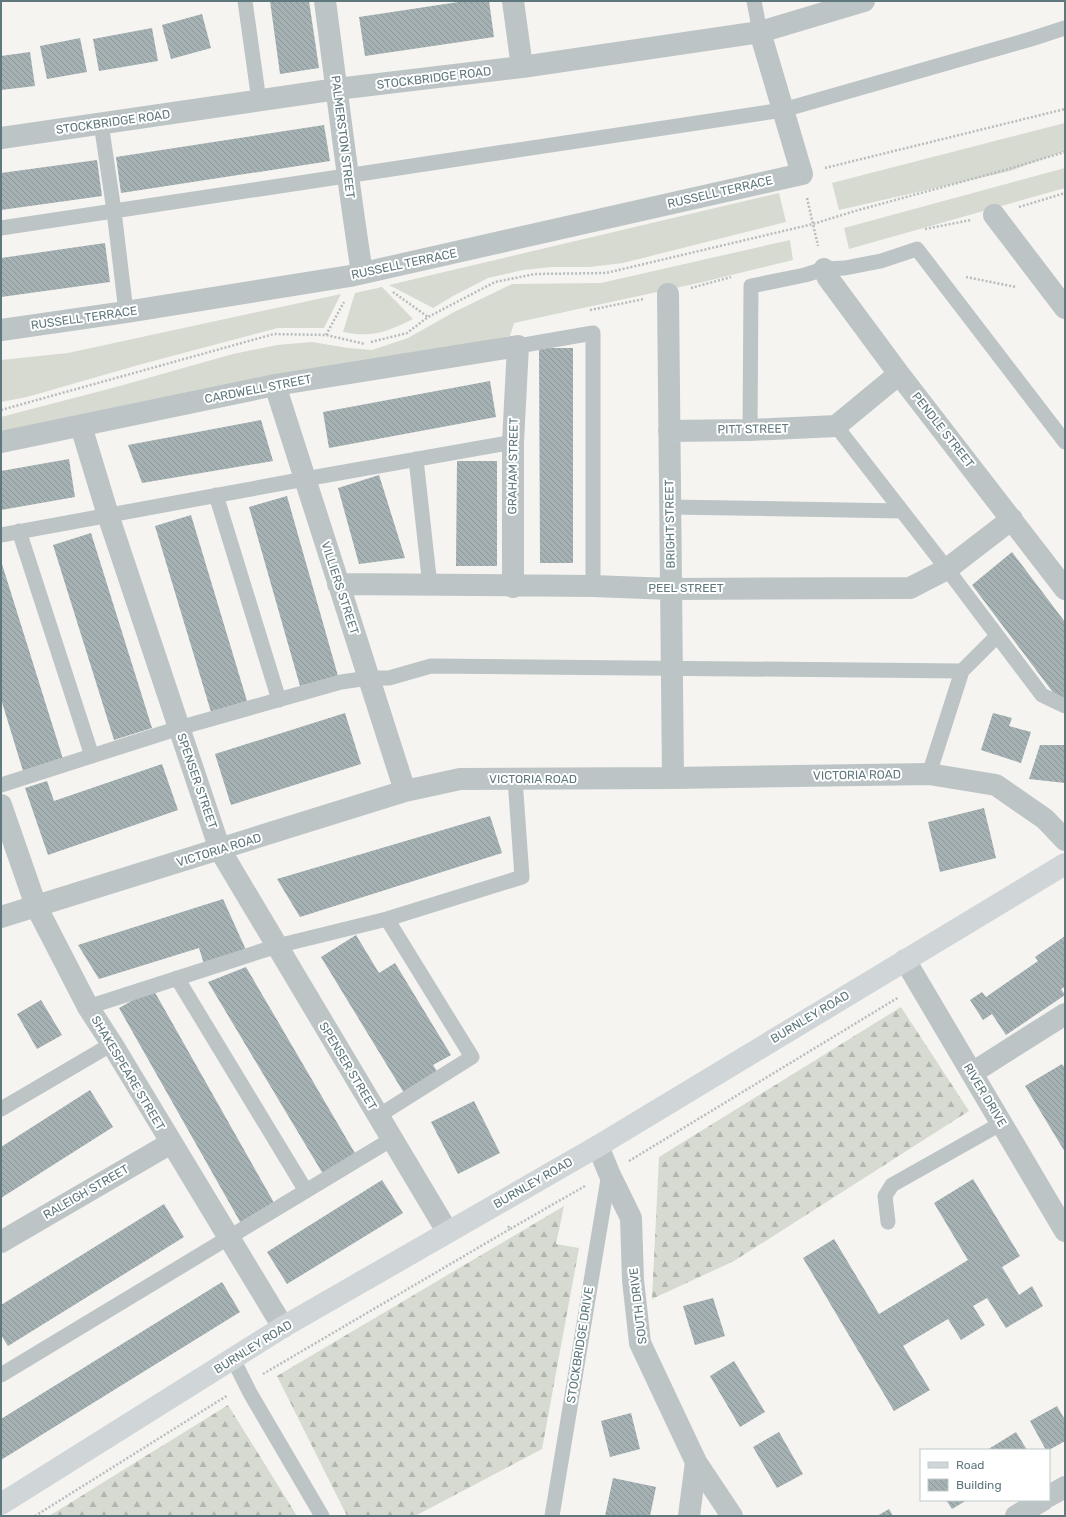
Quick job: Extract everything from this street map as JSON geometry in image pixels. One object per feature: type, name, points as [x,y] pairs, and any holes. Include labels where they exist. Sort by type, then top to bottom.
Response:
[{"type":"main road","name":"BURNLEY ROAD","points":[[1,1504],[283,1327],[598,1146],[1065,864]]},
{"type":"street","name":"PALMERSTON STREET","points":[[325,1],[347,177],[364,273]]},
{"type":"street","points":[[513,1],[522,67]]},
{"type":"street","name":"STOCKBRIDGE ROAD","points":[[1,138],[337,89],[522,67],[760,32],[864,1]]},
{"type":"street","points":[[760,32],[802,174]]},
{"type":"street","name":"RUSSELL TERRACE","points":[[1,330],[126,312],[364,273],[802,174]]},
{"type":"street","points":[[994,215],[1065,308]]},
{"type":"street","name":"PENDLE STREET","points":[[824,270],[828,278],[899,374],[1065,589]]},
{"type":"street","name":"BRIGHT STREET","points":[[668,294],[673,778]]},
{"type":"street","name":"CARDWELL STREET","points":[[1,442],[275,385],[518,346]]},
{"type":"street","name":"GRAHAM STREET","points":[[513,587],[512,442],[518,346]]},
{"type":"street","points":[[836,426],[899,374]]},
{"type":"street","name":"VILLIERS STREET","points":[[275,385],[405,791]]},
{"type":"street","name":"SPENSER STREET","points":[[81,426],[108,516],[220,850],[447,1232]]},
{"type":"street","name":"PITT STREET","points":[[669,431],[750,430],[836,426]]},
{"type":"street","name":"PEEL STREET","points":[[338,584],[513,587],[593,586],[671,589],[910,588],[947,569],[1012,519]]},
{"type":"street","name":"VICTORIA ROAD","points":[[1,917],[220,850],[405,791],[460,779],[673,778],[929,774],[996,785],[1045,819],[1065,840]]},
{"type":"street","name":"SHAKESPEARE STREET","points":[[1,804],[36,906],[88,1007],[112,1044],[283,1327]]},
{"type":"street","name":"RIVER DRIVE","points":[[905,960],[1065,1231]]},
{"type":"street","points":[[972,1073],[1065,1014]]},
{"type":"street","name":"RALEIGH STREET","points":[[1,1242],[170,1142]]},
{"type":"street","name":"SOUTH DRIVE","points":[[598,1146],[609,1173],[631,1218],[633,1280],[640,1343],[696,1462],[732,1516]]},
{"type":"street","points":[[690,1516],[696,1462]]},
{"type":"street","points":[[1050,1495],[1065,1487]]},
{"type":"street","points":[[1016,1516],[1041,1501]]},
{"type":"lane","points":[[245,1],[259,101]]},
{"type":"lane","points":[[754,1],[760,32]]},
{"type":"lane","points":[[1,228],[783,110],[1023,42],[1065,28]]},
{"type":"lane","points":[[101,123],[114,211],[126,312]]},
{"type":"lane","points":[[750,430],[751,286],[824,270],[845,268],[881,261],[917,249],[1065,442]]},
{"type":"lane","points":[[518,346],[593,333],[593,586]]},
{"type":"lane","points":[[836,426],[1042,695],[1065,706]]},
{"type":"lane","points":[[1,535],[512,442]]},
{"type":"lane","points":[[416,459],[430,586]]},
{"type":"lane","points":[[216,495],[280,700]]},
{"type":"lane","points":[[670,507],[902,511]]},
{"type":"lane","points":[[19,532],[92,756]]},
{"type":"lane","points":[[929,774],[962,671],[997,636]]},
{"type":"lane","points":[[1,785],[179,728],[341,682],[369,678],[389,678],[431,666],[962,671]]},
{"type":"lane","points":[[88,1007],[277,946],[387,919],[522,877],[515,779]]},
{"type":"lane","points":[[378,1116],[472,1057],[387,919]]},
{"type":"lane","points":[[177,978],[306,1191]]},
{"type":"lane","points":[[1,1110],[112,1044]]},
{"type":"lane","points":[[888,1222],[885,1196],[892,1185],[1002,1124]]},
{"type":"lane","points":[[3,1369],[229,1238],[392,1139]]},
{"type":"lane","name":"STOCKBRIDGE DRIVE","points":[[552,1516],[609,1173]]},
{"type":"lane","points":[[233,1359],[322,1516]]},
{"type":"path","points":[[824,270],[802,174],[1065,109]]},
{"type":"path","points":[[1,410],[274,334],[326,335],[365,344],[407,333],[428,317],[495,282],[535,274],[606,273],[813,224],[1065,152]]},
{"type":"path","points":[[994,215],[1065,193]]},
{"type":"path","points":[[933,270],[1016,287]]},
{"type":"path","points":[[326,335],[348,296],[364,273],[386,286],[428,317]]},
{"type":"path","points":[[34,1516],[246,1384],[510,1229]]},
{"type":"green space","points":[[1065,123],[1065,151],[1010,171],[839,210],[832,183]]},
{"type":"green space","points":[[1065,168],[1065,188],[849,249],[844,228]]},
{"type":"green space","points":[[779,193],[786,222],[623,263],[589,267],[552,267],[523,270],[488,278],[433,308],[389,285]]},
{"type":"green space","points":[[790,240],[793,260],[703,282],[514,323],[510,336],[1,434],[1,417],[233,354],[277,345],[312,342],[372,350],[408,338],[454,312],[512,284],[601,283]]},
{"type":"green space","points":[[382,287],[413,319],[379,333],[354,334],[343,332],[355,293]]},
{"type":"green space","points":[[341,294],[324,328],[278,328],[142,364],[27,397],[1,402],[1,360],[68,353]]},
{"type":"green space","points":[[901,1007],[969,1111],[734,1261],[652,1299],[659,1157]]},
{"type":"green space","points":[[564,1206],[556,1244],[579,1248],[542,1449],[415,1516],[347,1516],[277,1376]]},
{"type":"green space","points":[[228,1405],[297,1516],[49,1516]]},
{"type":"building","points":[[270,1],[309,1],[319,68],[280,74]]},
{"type":"building","points":[[465,1],[489,1],[494,37],[365,56],[359,17]]},
{"type":"building","points":[[202,14],[211,48],[171,59],[162,25]]},
{"type":"building","points":[[152,28],[158,61],[99,71],[93,39]]},
{"type":"building","points":[[80,38],[87,72],[47,79],[40,46]]},
{"type":"building","points":[[30,52],[35,86],[1,90],[1,56]]},
{"type":"building","points":[[324,125],[330,161],[121,193],[116,157]]},
{"type":"building","points":[[97,160],[102,196],[1,210],[1,173]]},
{"type":"building","points":[[105,243],[110,282],[1,297],[1,258]]},
{"type":"building","points":[[539,348],[573,348],[573,563],[540,563]]},
{"type":"building","points":[[490,381],[496,417],[329,448],[323,412]]},
{"type":"building","points":[[261,420],[273,461],[142,483],[128,445]]},
{"type":"building","points":[[69,459],[75,497],[1,510],[1,471]]},
{"type":"building","points":[[457,461],[497,461],[497,566],[456,566]]},
{"type":"building","points":[[379,475],[405,558],[359,564],[338,488]]},
{"type":"building","points":[[287,496],[338,676],[300,686],[249,507]]},
{"type":"building","points":[[191,515],[247,701],[211,712],[155,526]]},
{"type":"building","points":[[91,533],[152,728],[114,740],[53,545]]},
{"type":"building","points":[[1012,552],[1065,622],[1065,702],[1058,699],[972,585]]},
{"type":"building","points":[[1,561],[63,759],[23,771],[1,699]]},
{"type":"building","points":[[345,713],[361,764],[231,805],[215,754]]},
{"type":"building","points":[[993,713],[1012,718],[1009,726],[1031,732],[1021,763],[981,750]]},
{"type":"building","points":[[1040,745],[1065,745],[1065,783],[1029,779]]},
{"type":"building","points":[[162,764],[178,810],[48,855],[25,788],[47,781],[54,801]]},
{"type":"building","points":[[984,808],[996,858],[940,872],[928,822]]},
{"type":"building","points":[[490,816],[502,853],[300,917],[277,879]]},
{"type":"building","points":[[223,899],[246,950],[204,964],[199,948],[99,979],[78,945]]},
{"type":"building","points":[[356,935],[379,973],[395,963],[451,1055],[433,1065],[438,1073],[404,1093],[321,957]]},
{"type":"building","points":[[1065,936],[1065,987],[1061,989],[1065,995],[1006,1035],[992,1014],[983,1020],[970,1000],[982,992],[986,997],[1038,961],[1035,957]]},
{"type":"building","points":[[246,967],[356,1155],[323,1174],[208,982]]},
{"type":"building","points":[[153,989],[277,1208],[243,1227],[119,1008]]},
{"type":"building","points":[[41,1000],[62,1035],[37,1049],[17,1014]]},
{"type":"building","points":[[1062,1064],[1065,1068],[1065,1152],[1025,1086]]},
{"type":"building","points":[[90,1090],[113,1127],[1,1198],[1,1147]]},
{"type":"building","points":[[474,1101],[500,1153],[458,1174],[431,1122]]},
{"type":"building","points":[[973,1179],[1020,1256],[1002,1267],[1019,1295],[1032,1286],[1043,1306],[1006,1328],[987,1298],[973,1306],[985,1325],[961,1340],[948,1319],[903,1346],[930,1390],[894,1411],[803,1258],[834,1239],[879,1314],[968,1260],[934,1203]]},
{"type":"building","points":[[382,1180],[403,1213],[287,1284],[267,1252]]},
{"type":"building","points":[[164,1204],[184,1237],[8,1346],[1,1335],[1,1305]]},
{"type":"building","points":[[222,1282],[240,1312],[1,1460],[1,1419]]},
{"type":"building","points":[[713,1298],[725,1336],[695,1345],[683,1306]]},
{"type":"building","points":[[734,1361],[765,1412],[740,1427],[710,1376]]},
{"type":"building","points":[[1057,1406],[1065,1420],[1065,1441],[1050,1449],[1045,1449],[1030,1421]]},
{"type":"building","points":[[631,1413],[640,1449],[610,1457],[601,1421]]},
{"type":"building","points":[[779,1432],[803,1474],[777,1488],[753,1447]]},
{"type":"building","points":[[1016,1432],[1026,1449],[989,1449]]},
{"type":"building","points":[[613,1478],[656,1487],[650,1516],[605,1516]]},
{"type":"building","points":[[947,1501],[965,1501],[952,1509]]},
{"type":"building","points":[[889,1509],[893,1516],[877,1516]]}]
